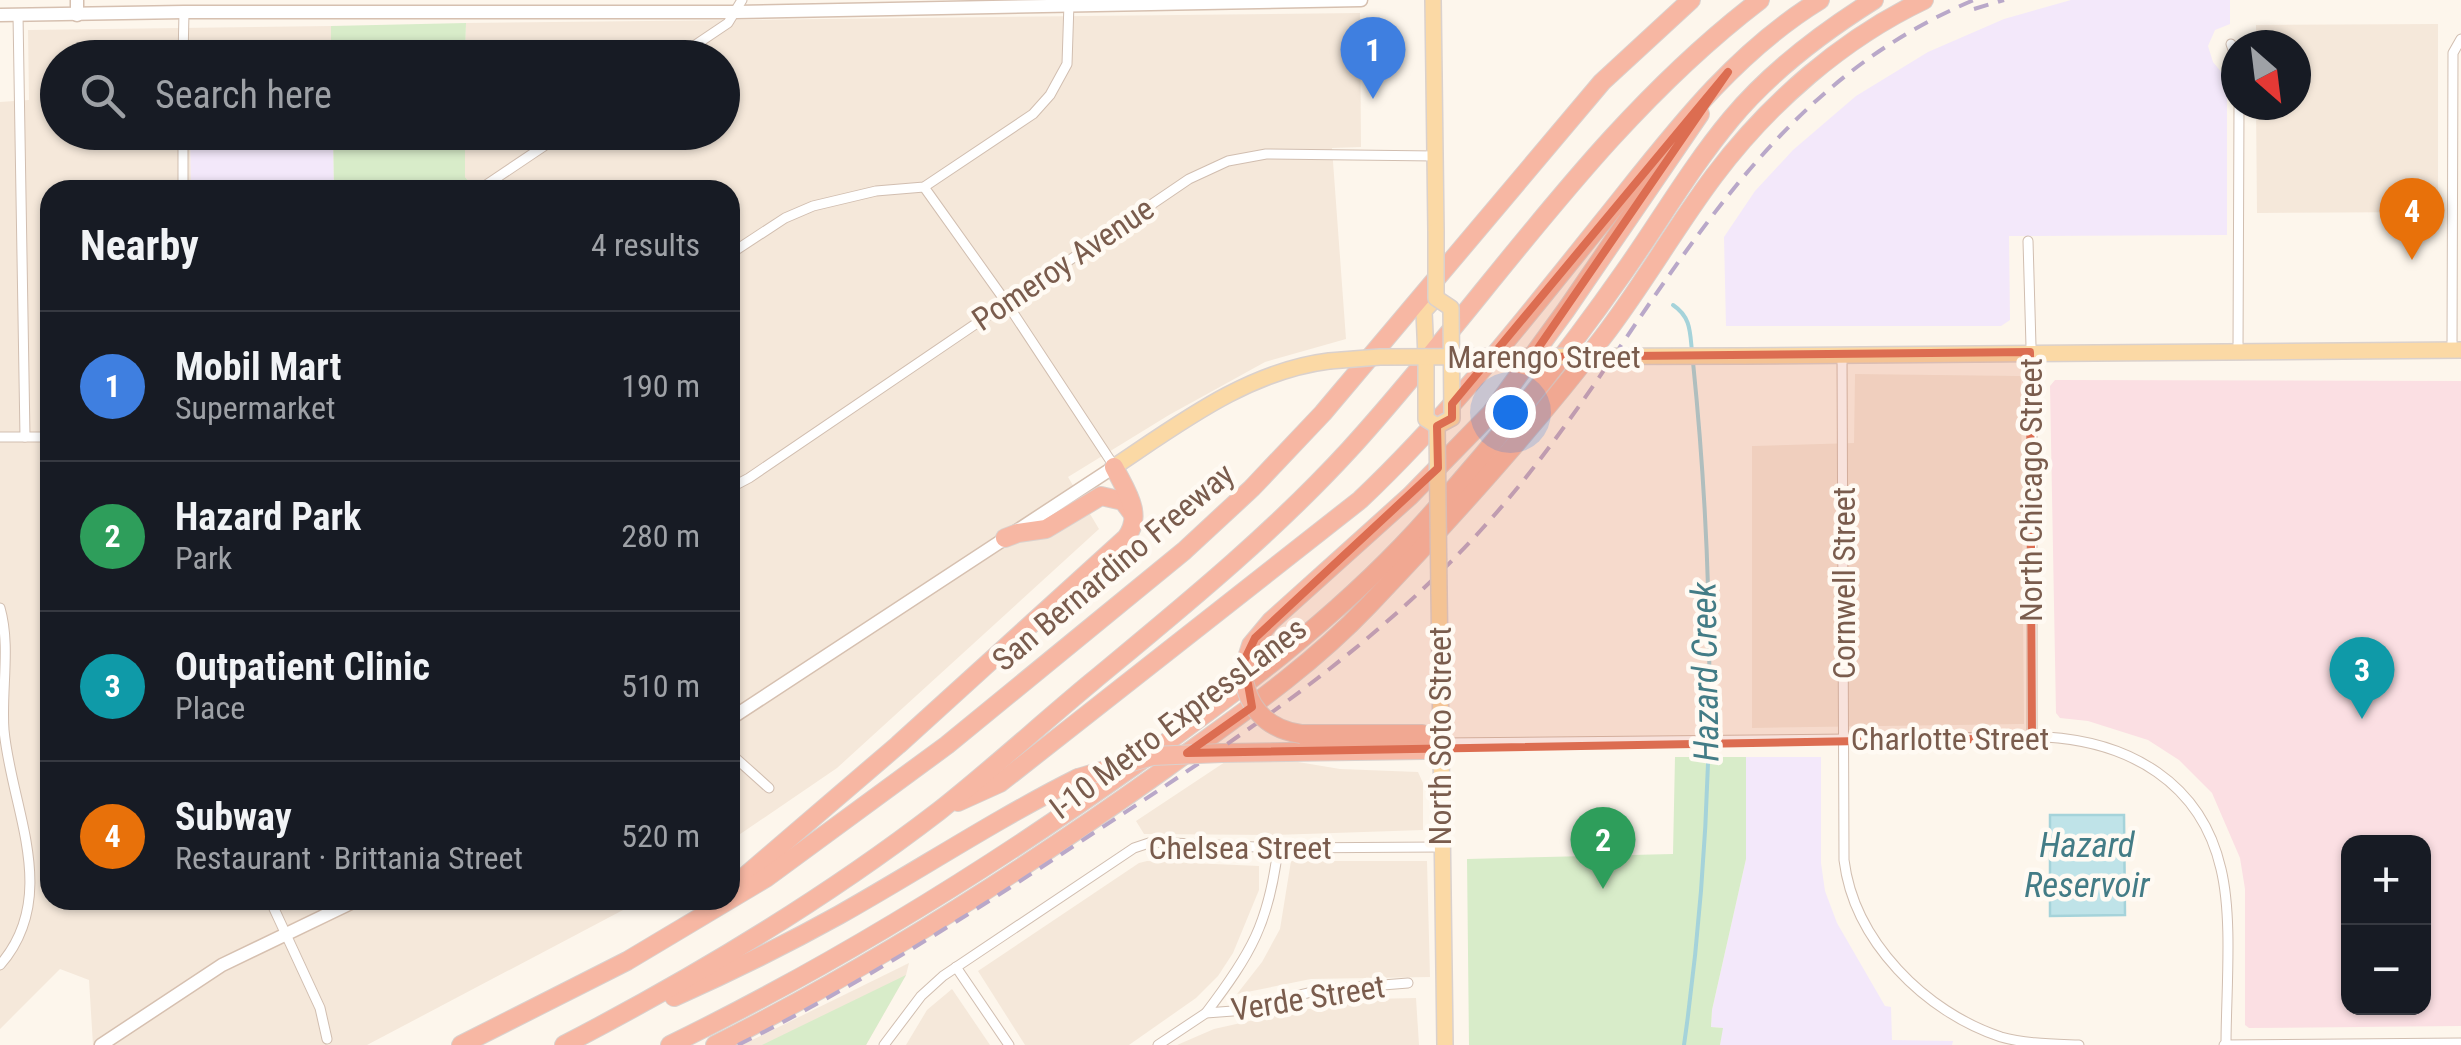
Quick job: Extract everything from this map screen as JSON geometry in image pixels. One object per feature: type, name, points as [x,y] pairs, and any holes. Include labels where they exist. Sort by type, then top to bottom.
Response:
[{"type":"highway","name":"San Bernardino Freeway","points":[[740,893],[932,757],[1229,510],[1288,452],[1362,369],[1574,112],[1690,0]]},
{"type":"highway","points":[[566,1045],[804,908],[940,810],[1200,591],[1300,501],[1388,404],[1626,119],[1698,49],[1760,0]]},
{"type":"highway","points":[[940,810],[1000,783],[1360,500],[1408,454],[1476,377],[1677,126],[1728,72],[1820,0]]},
{"type":"highway","name":"I-10 Metro ExpressLanes","points":[[670,1045],[777,992],[955,888],[1194,723],[1290,650],[1414,533],[1535,390],[1734,116],[1811,44],[1874,0]]},
{"type":"highway","name":"I-10 Metro ExpressLanes","points":[[715,1045],[882,957],[966,906],[1151,779],[1316,655],[1412,559],[1564,387],[1637,290],[1713,177],[1758,124],[1799,84],[1857,38],[1924,0]]},
{"type":"highway","points":[[1441,744],[1422,734],[1300,734],[1274,727],[1258,714],[1246,693],[1243,670],[1251,645],[1271,621],[1410,496],[1490,413],[1577,294],[1728,72]]},
{"type":"highway","points":[[740,880],[1126,538],[1134,524],[1133,506],[1114,467]]},
{"type":"highway","points":[[1005,538],[1018,532],[1046,529],[1101,496],[1123,501],[1134,524]]},
{"type":"highway","points":[[566,1045],[763,956],[1078,778],[1152,756],[1424,750],[1441,744]]},
{"type":"highway","points":[[674,934],[704,910]]},
{"type":"highway","name":"San Bernardino Freeway","points":[[461,1045],[578,988],[713,910]]},
{"type":"main road","name":"North Soto Street","points":[[1433,0],[1436,298],[1424,311],[1426,419],[1438,426]]},
{"type":"main road","name":"North Soto Street","points":[[1436,298],[1452,308],[1452,418],[1438,426]]},
{"type":"main road","name":"Marengo Street","points":[[1114,467],[1223,397],[1267,377],[1329,361],[1426,357],[2457,350]]},
{"type":"main road","name":"North Soto Street","points":[[1438,426],[1446,1045]]},
{"type":"street","points":[[77,0],[78,15]]},
{"type":"street","points":[[0,15],[359,6],[1361,0]]},
{"type":"street","points":[[740,247],[785,218],[813,206],[876,191],[924,187],[1033,114],[1050,95],[1066,64],[1069,3]]},
{"type":"street","points":[[702,40],[728,22],[739,6]]},
{"type":"street","points":[[183,40],[184,12]]},
{"type":"street","points":[[18,15],[24,437]]},
{"type":"street","points":[[2457,350],[2453,53],[2461,39]]},
{"type":"street","points":[[2238,352],[2239,120]]},
{"type":"street","points":[[183,150],[183,180]]},
{"type":"street","points":[[499,180],[540,150]]},
{"type":"street","name":"Pomeroy Avenue","points":[[740,483],[1188,179],[1228,161],[1266,154],[1435,156]]},
{"type":"street","points":[[924,187],[1006,302],[1114,467]]},
{"type":"street","name":"North Chicago Street","points":[[2028,241],[2032,738]]},
{"type":"street","name":"Cornwell Street","points":[[1842,355],[1844,860],[1850,896],[1866,928],[1899,970],[1923,992],[1976,1026],[2018,1040],[2078,1045]]},
{"type":"street","points":[[0,437],[40,437]]},
{"type":"street","name":"Marengo Street","points":[[740,711],[1114,467]]},
{"type":"street","points":[[0,608],[6,748],[23,816],[30,885],[28,911],[18,939],[0,965]]},
{"type":"street","name":"Charlotte Street","points":[[1441,744],[2032,738],[2076,739],[2128,754],[2176,787],[2201,818],[2217,854],[2224,886],[2225,1045]]},
{"type":"street","points":[[740,762],[769,788]]},
{"type":"street","name":"Chelsea Street","points":[[884,1045],[921,996],[956,967],[1134,848],[1152,842],[1278,848],[1441,847]]},
{"type":"street","points":[[1206,1013],[1234,978],[1268,910],[1278,848]]},
{"type":"street","points":[[274,910],[320,1008],[327,1039]]},
{"type":"street","points":[[100,1045],[222,965],[336,910]]},
{"type":"street","points":[[956,967],[1008,1045]]},
{"type":"street","name":"Verde Street","points":[[1158,1045],[1206,1013],[1233,1011],[1320,990],[1408,983]]},
{"type":"street","points":[[2225,1045],[2461,1044]]},
{"type":"highlighted area","points":[[1728,72],[1532,357],[2030,352],[2032,738],[1187,753],[1252,707],[1244,661],[1255,638],[1438,468],[1437,426],[1452,418],[1452,404]]},
{"type":"shaded area","points":[[2071,0],[2230,0],[2230,24],[2215,30],[2208,46],[2221,72],[2221,120],[2227,120],[2227,235],[2009,236],[2010,320],[2001,326],[1726,326],[1724,237],[1755,191],[1793,150],[1856,96],[1928,52],[2004,19]]},
{"type":"shaded area","points":[[1360,13],[1361,147],[1332,148],[1346,339],[1265,362],[1068,477],[1099,529],[837,768],[740,834],[740,180],[467,180],[465,150],[740,150],[740,40],[466,40],[466,23]]},
{"type":"shaded area","points":[[2438,24],[2438,212],[2257,213],[2256,120],[2311,120],[2311,30],[2256,30],[2256,25]]},
{"type":"shaded area","points":[[331,26],[331,40],[40,40],[40,150],[190,150],[191,180],[40,180],[40,910],[623,910],[367,1045],[93,1045],[89,980],[60,969],[0,1029],[0,102],[29,100],[28,30]]},
{"type":"shaded area","points":[[190,150],[333,150],[334,180],[191,180]]},
{"type":"shaded area","points":[[1855,374],[2021,376],[2024,724],[1752,728],[1752,446],[1854,443]]},
{"type":"shaded area","points":[[2055,380],[2461,381],[2461,1026],[2245,1025],[2245,889],[2240,858],[2212,793],[2179,760],[2148,740],[2088,721],[2060,718],[2056,713],[2050,386]]},
{"type":"shaded area","points":[[1746,757],[1821,757],[1821,863],[1825,891],[1837,923],[1885,1006],[1891,1007],[1892,1040],[1953,1041],[1952,1045],[1720,1045],[1722,1028],[1711,1027],[1712,1010],[1746,859]]},
{"type":"shaded area","points":[[1292,761],[1340,769],[1418,772],[1423,783],[1423,830],[1144,834],[1136,821],[1225,762]]},
{"type":"shaded area","points":[[1147,861],[1259,866],[1259,890],[1233,953],[1218,976],[1196,998],[1129,1045],[1025,1045],[978,971]]},
{"type":"shaded area","points":[[1291,861],[1427,861],[1430,977],[1311,979],[1237,994],[1262,962],[1280,929]]},
{"type":"shaded area","points":[[909,963],[866,1045],[742,1045]]},
{"type":"shaded area","points":[[952,989],[990,1045],[906,1045],[927,1010]]},
{"type":"shaded area","points":[[1416,998],[1419,1045],[1177,1045],[1214,1029],[1290,1012],[1370,999]]},
{"type":"green space","points":[[466,23],[466,40],[331,40],[331,26]]},
{"type":"green space","points":[[333,150],[465,150],[467,180],[334,180]]},
{"type":"green space","points":[[1675,757],[1746,757],[1746,859],[1712,1010],[1711,1027],[1723,1028],[1720,1045],[1469,1045],[1467,859],[1673,854]]},
{"type":"green space","points":[[906,975],[866,1045],[762,1045]]},
{"type":"water","name":"Hazard Reservoir","points":[[2050,815],[2124,815],[2125,915],[2050,916]]},
{"type":"waterway","name":"Hazard Creek","points":[[1673,305],[1686,320],[1692,352]]},
{"type":"waterway","name":"Hazard Creek","points":[[1684,1045],[1702,875],[1709,704],[1706,532],[1693,362]]},
{"type":"railway","points":[[738,1045],[962,918],[1196,766],[1345,657],[1438,575],[1481,530],[1540,459],[1698,235],[1754,165],[1816,101],[1889,45],[1974,0]]},
{"type":"railway","points":[[1974,9],[2004,0]]},
{"type":"place","name":"Mobil Mart","points":[[1373,99]]},
{"type":"place","name":"Subway","points":[[2412,260]]},
{"type":"place","name":"Outpatient Clinic","points":[[2362,719]]},
{"type":"place","name":"Hazard Park","points":[[1603,889]]}]
